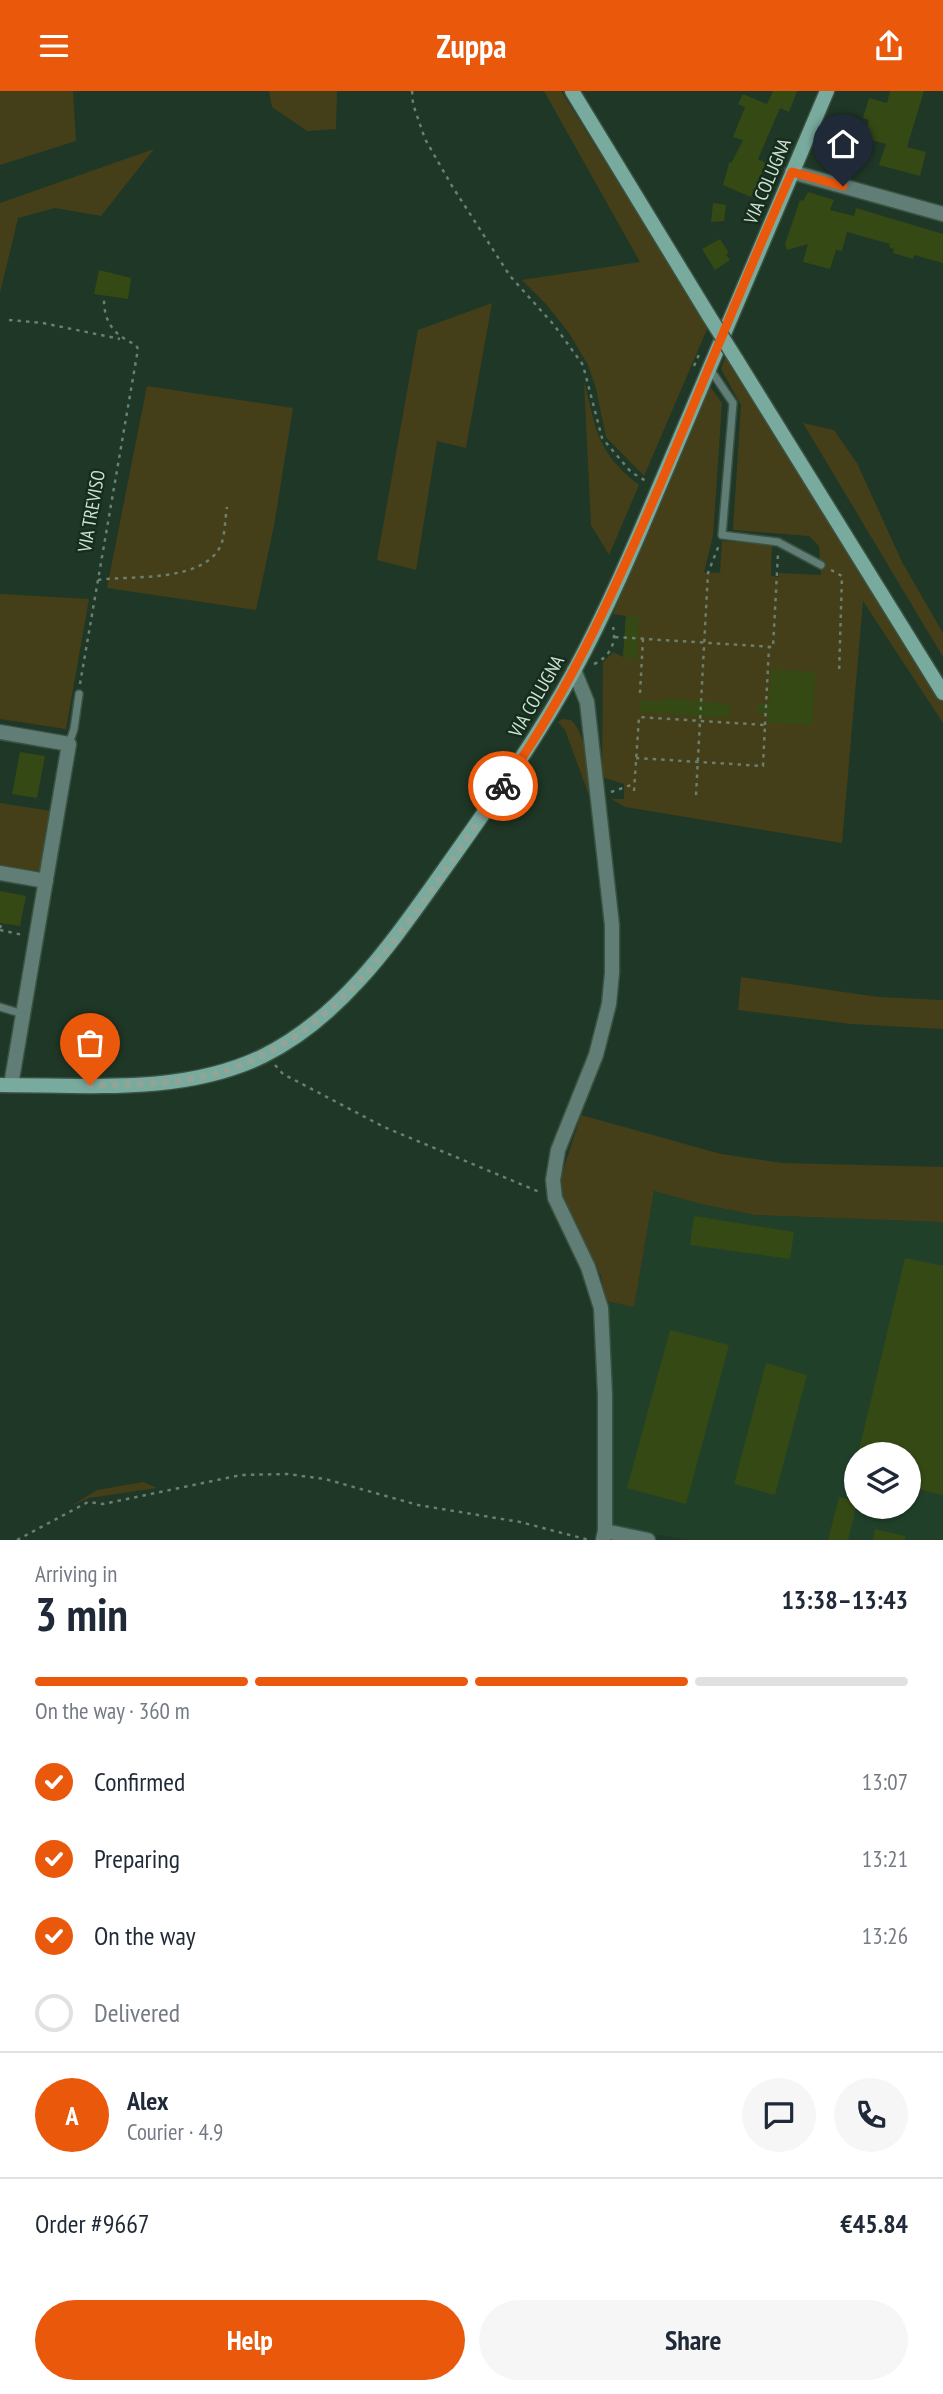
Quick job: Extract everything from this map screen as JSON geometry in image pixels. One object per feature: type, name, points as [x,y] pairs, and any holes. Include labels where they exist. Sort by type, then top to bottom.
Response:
[{"type":"street","points":[[572,91],[943,692]]},
{"type":"street","name":"VIA COLUGNA","points":[[6,1085],[143,1084],[197,1078],[265,1055],[294,1039],[322,1018],[396,938],[523,758],[574,670],[659,487],[827,91]]},
{"type":"street","points":[[792,172],[943,213]]},
{"type":"street","points":[[574,670],[587,702],[598,795],[612,925],[610,993],[596,1055],[554,1164],[553,1180],[555,1198],[588,1267],[601,1308],[605,1395],[604,1536],[648,1540]]},
{"type":"street","points":[[0,732],[69,744],[23,1014],[6,1085]]},
{"type":"street","points":[[0,873],[46,881]]},
{"type":"lane","points":[[709,369],[733,403],[723,535],[778,542],[821,565]]},
{"type":"lane","points":[[69,744],[79,694]]},
{"type":"lane","points":[[0,1007],[23,1014]]},
{"type":"path","points":[[412,91],[413,104],[425,139],[452,185],[510,277],[554,325],[583,365],[602,438],[631,472],[659,487]]},
{"type":"path","name":"VIA TREVISO","points":[[79,694],[138,349],[136,345],[119,336],[107,318],[104,299]]},
{"type":"path","points":[[9,320],[43,323],[125,340]]},
{"type":"path","points":[[693,368],[704,343]]},
{"type":"path","points":[[98,580],[179,573],[211,559],[221,544],[227,507]]},
{"type":"path","points":[[696,795],[708,573],[723,535]]},
{"type":"path","points":[[615,637],[773,647],[778,542]]},
{"type":"path","points":[[821,565],[842,576],[839,674]]},
{"type":"path","points":[[610,651],[615,637],[612,623]]},
{"type":"path","points":[[640,693],[643,639]]},
{"type":"path","points":[[636,758],[764,766],[769,647]]},
{"type":"path","points":[[634,791],[639,717],[765,725]]},
{"type":"path","points":[[598,795],[634,784]]},
{"type":"path","points":[[0,927],[27,936]]},
{"type":"path","points":[[265,1055],[283,1074],[373,1121],[555,1198]]},
{"type":"path","points":[[17,1540],[88,1502],[103,1504],[241,1475],[287,1474],[325,1479],[418,1505],[520,1522],[589,1540]]},
{"type":"shaded area","points":[[0,91],[73,91],[76,141],[0,165]]},
{"type":"shaded area","points":[[269,91],[337,91],[336,129],[307,131],[272,107]]},
{"type":"shaded area","points":[[544,91],[561,91],[708,327],[644,476],[606,437],[588,365],[569,333],[522,280],[640,262]]},
{"type":"shaded area","points":[[154,149],[101,216],[55,208],[18,218],[0,293],[0,203]]},
{"type":"shaded area","points":[[492,303],[466,448],[437,441],[416,570],[377,560],[418,330]]},
{"type":"shaded area","points":[[727,352],[943,702],[943,723],[863,601],[842,843],[625,807],[611,799],[624,799],[624,784],[602,777],[603,662],[613,652],[623,657],[626,616],[613,614],[709,385],[722,403],[713,536],[704,572],[720,573],[722,541],[772,544],[771,576],[779,577],[779,573],[821,575],[819,546],[809,536],[733,530],[741,405],[721,369]]},
{"type":"shaded area","points":[[584,381],[600,439],[614,461],[639,485],[609,555],[591,525]]},
{"type":"shaded area","points":[[147,386],[293,408],[274,526],[256,610],[107,588]]},
{"type":"shaded area","points":[[803,423],[834,430],[857,463],[902,562],[943,633],[943,657]]},
{"type":"shaded area","points":[[0,594],[89,599],[66,729],[0,719]]},
{"type":"shaded area","points":[[562,719],[571,720],[581,736],[590,798],[565,730],[558,722]]},
{"type":"shaded area","points":[[0,803],[51,811],[41,873],[0,866]]},
{"type":"shaded area","points":[[741,977],[878,997],[943,1000],[943,1029],[851,1024],[738,1010]]},
{"type":"shaded area","points":[[581,1115],[721,1154],[782,1163],[943,1167],[943,1222],[755,1215],[654,1191],[634,1307],[606,1301],[601,1276],[566,1207],[562,1192],[562,1174]]},
{"type":"shaded area","points":[[654,1191],[755,1215],[943,1222],[943,1540],[691,1540],[622,1529],[614,1525],[607,1503],[611,1341],[606,1301],[634,1306]]},
{"type":"shaded area","points":[[143,1482],[157,1488],[89,1498],[71,1506],[97,1490]]},
{"type":"building","points":[[773,91],[797,91],[789,112],[780,108],[758,159],[766,163],[751,197],[723,185],[729,163],[743,140],[733,137],[745,107],[738,104],[743,94],[767,104]]},
{"type":"building","points":[[890,91],[924,91],[907,147],[926,152],[920,176],[879,165],[886,144],[864,138],[869,120],[863,118],[869,98],[887,103]]},
{"type":"building","points":[[833,141],[859,146],[851,169],[830,163],[832,155],[829,154]]},
{"type":"building","points":[[808,192],[834,200],[830,210],[854,216],[856,208],[943,234],[943,263],[914,255],[913,259],[893,253],[894,249],[889,247],[890,244],[847,232],[842,251],[836,250],[830,269],[803,262],[808,244],[787,250],[785,244],[800,200],[803,201]]},
{"type":"building","points":[[713,203],[726,205],[724,221],[711,222]]},
{"type":"building","points":[[720,239],[729,253],[726,254],[730,260],[715,270],[702,249]]},
{"type":"building","points":[[99,270],[131,278],[128,299],[94,294]]},
{"type":"building","points":[[626,615],[639,617],[637,659],[623,658]]},
{"type":"building","points":[[771,669],[815,672],[813,725],[767,722],[768,714],[757,714],[758,703],[769,704]]},
{"type":"building","points":[[667,698],[730,704],[729,718],[640,712],[640,700],[666,701]]},
{"type":"building","points":[[20,752],[45,756],[37,798],[12,794]]},
{"type":"building","points":[[0,891],[26,896],[20,926],[0,923]]},
{"type":"building","points":[[694,1216],[794,1232],[790,1259],[690,1245]]},
{"type":"building","points":[[905,1258],[943,1266],[943,1495],[921,1490],[921,1442],[861,1442]]},
{"type":"building","points":[[670,1330],[729,1345],[686,1504],[627,1488]]},
{"type":"building","points":[[766,1363],[807,1375],[775,1495],[734,1484]]},
{"type":"building","points":[[839,1497],[844,1498],[844,1519],[853,1519],[848,1540],[828,1540]]},
{"type":"building","points":[[875,1529],[905,1536],[905,1540],[873,1540]]},
{"type":"way so far","points":[[90,1085],[143,1084],[197,1078],[245,1064],[294,1039],[322,1018],[347,994],[396,938],[503,786]]},
{"type":"route","points":[[503,786],[523,758],[574,670],[602,614],[792,172],[843,186]]}]
